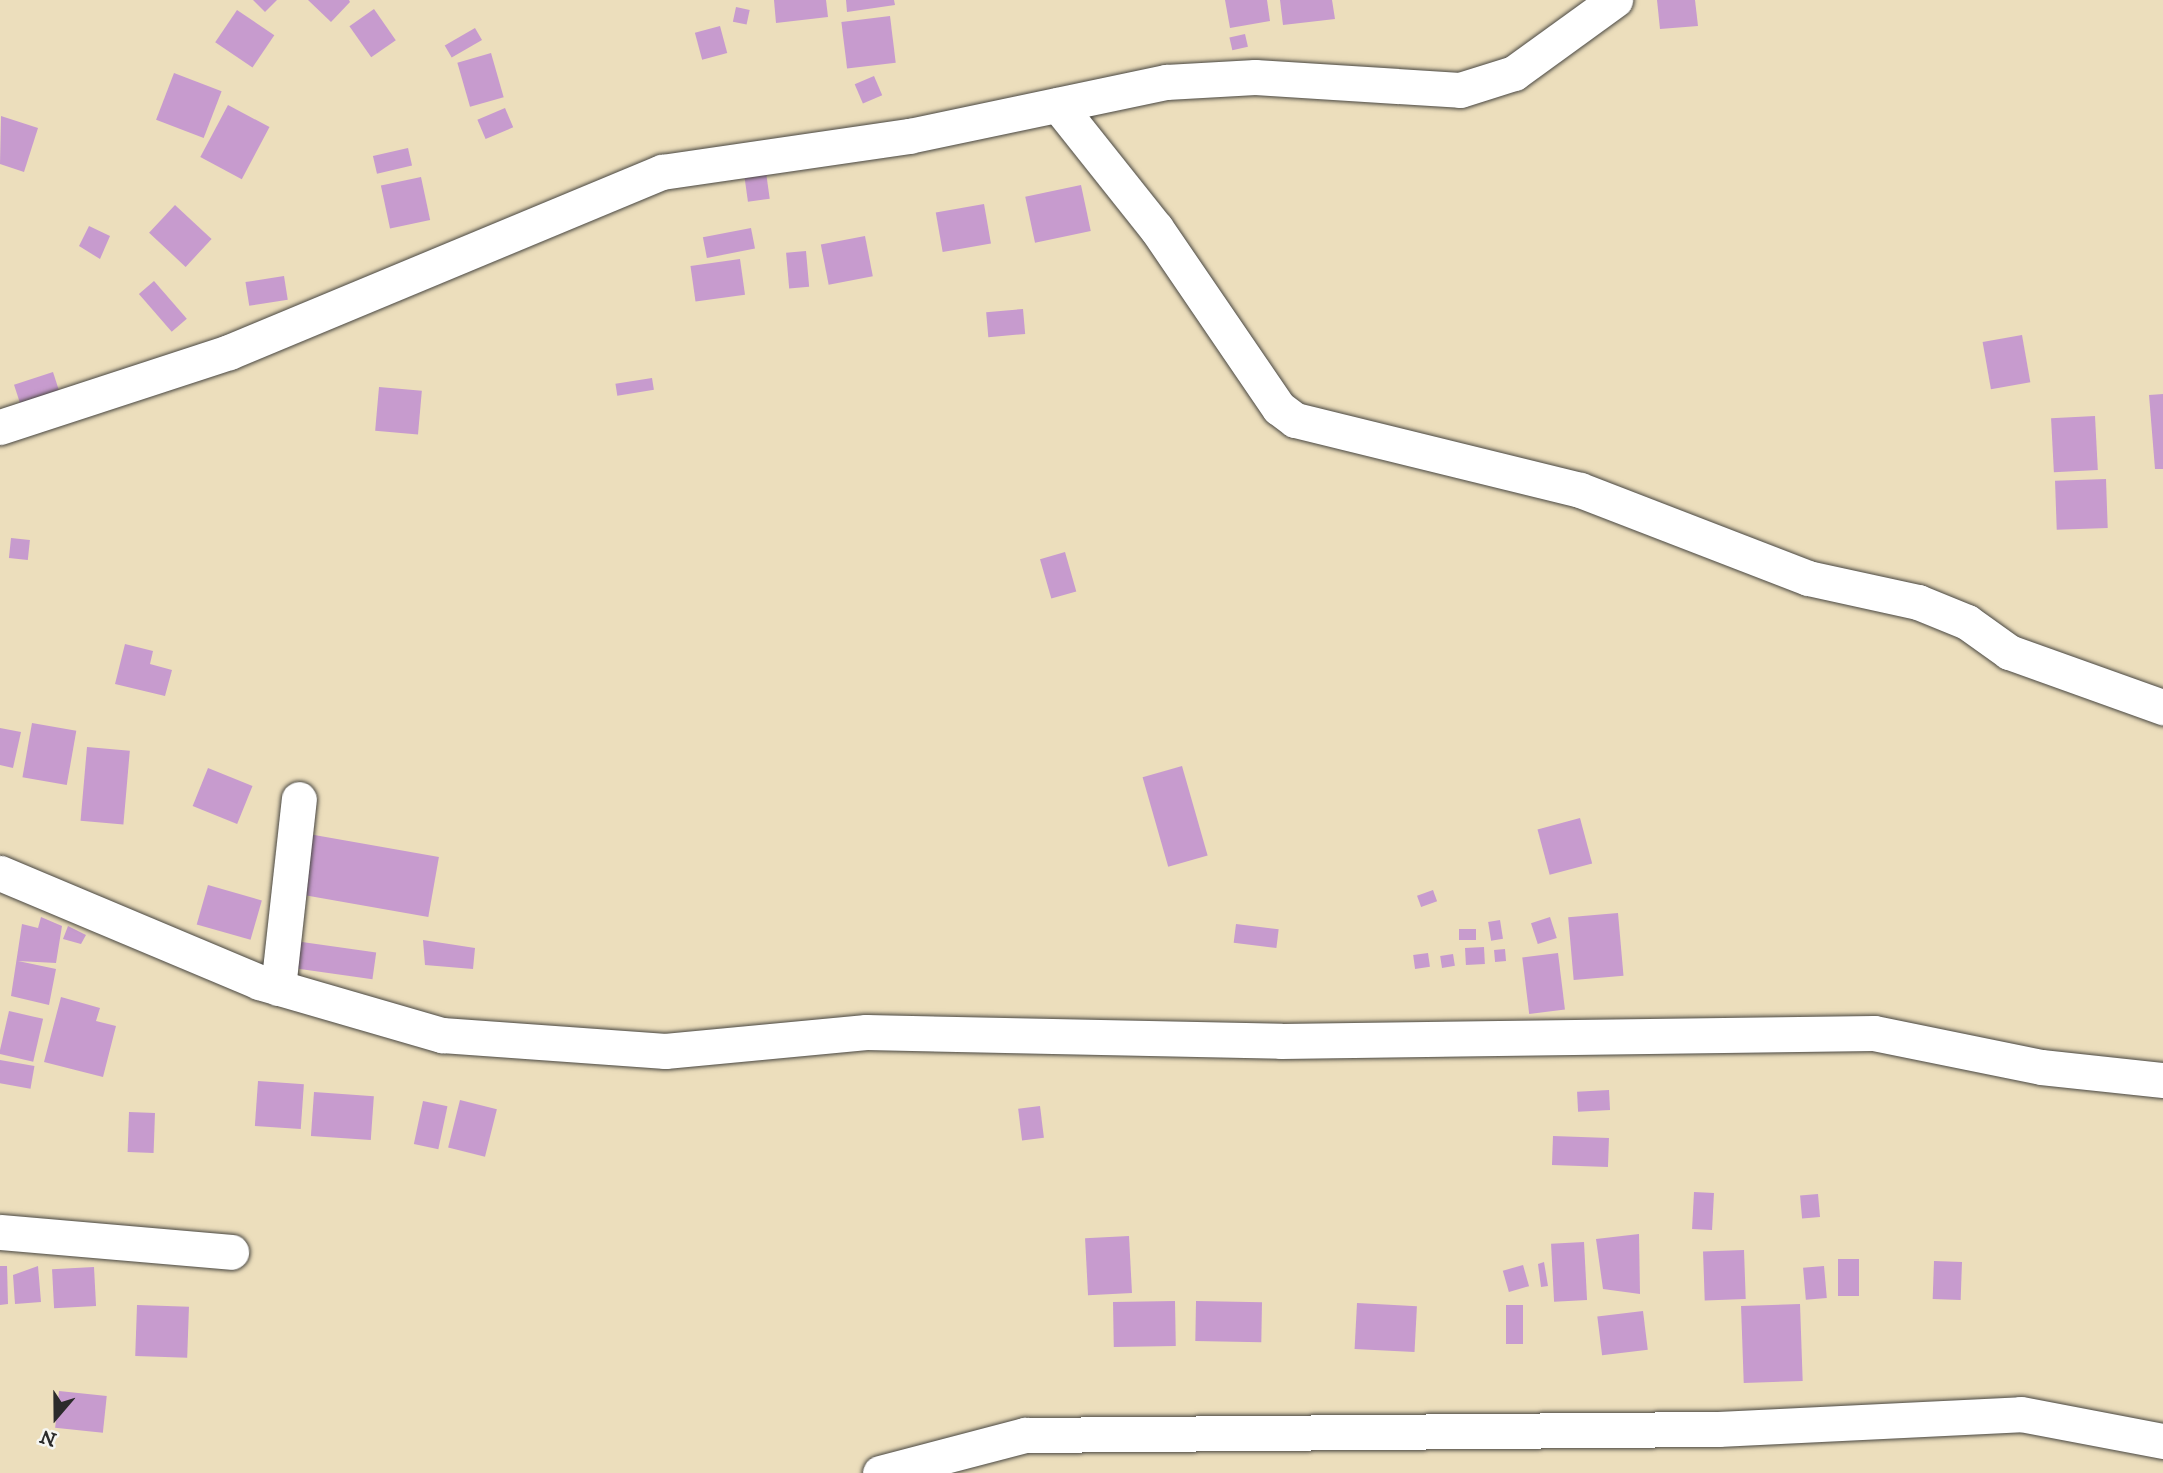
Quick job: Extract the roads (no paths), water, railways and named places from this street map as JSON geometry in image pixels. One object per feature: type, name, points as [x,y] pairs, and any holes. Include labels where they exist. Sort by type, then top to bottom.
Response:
[{"type":"street","points":[[0,427],[229,352],[662,172],[909,136],[1166,82],[1245,78],[1460,90],[1514,73],[1615,0]]},
{"type":"street","points":[[1058,105],[1156,228],[1279,408],[1295,420],[1580,490],[1786,570],[1918,602],[1966,622],[2010,652],[2163,707]]},
{"type":"street","points":[[278,988],[299,799]]},
{"type":"street","points":[[0,873],[278,988],[442,1035],[665,1051],[866,1032],[1281,1041],[1874,1033],[2041,1067],[2163,1080]]},
{"type":"street","points":[[0,1232],[231,1252]]},
{"type":"street","points":[[880,1473],[949,1464],[1025,1435],[1718,1429],[2021,1415],[2163,1441]]}]
